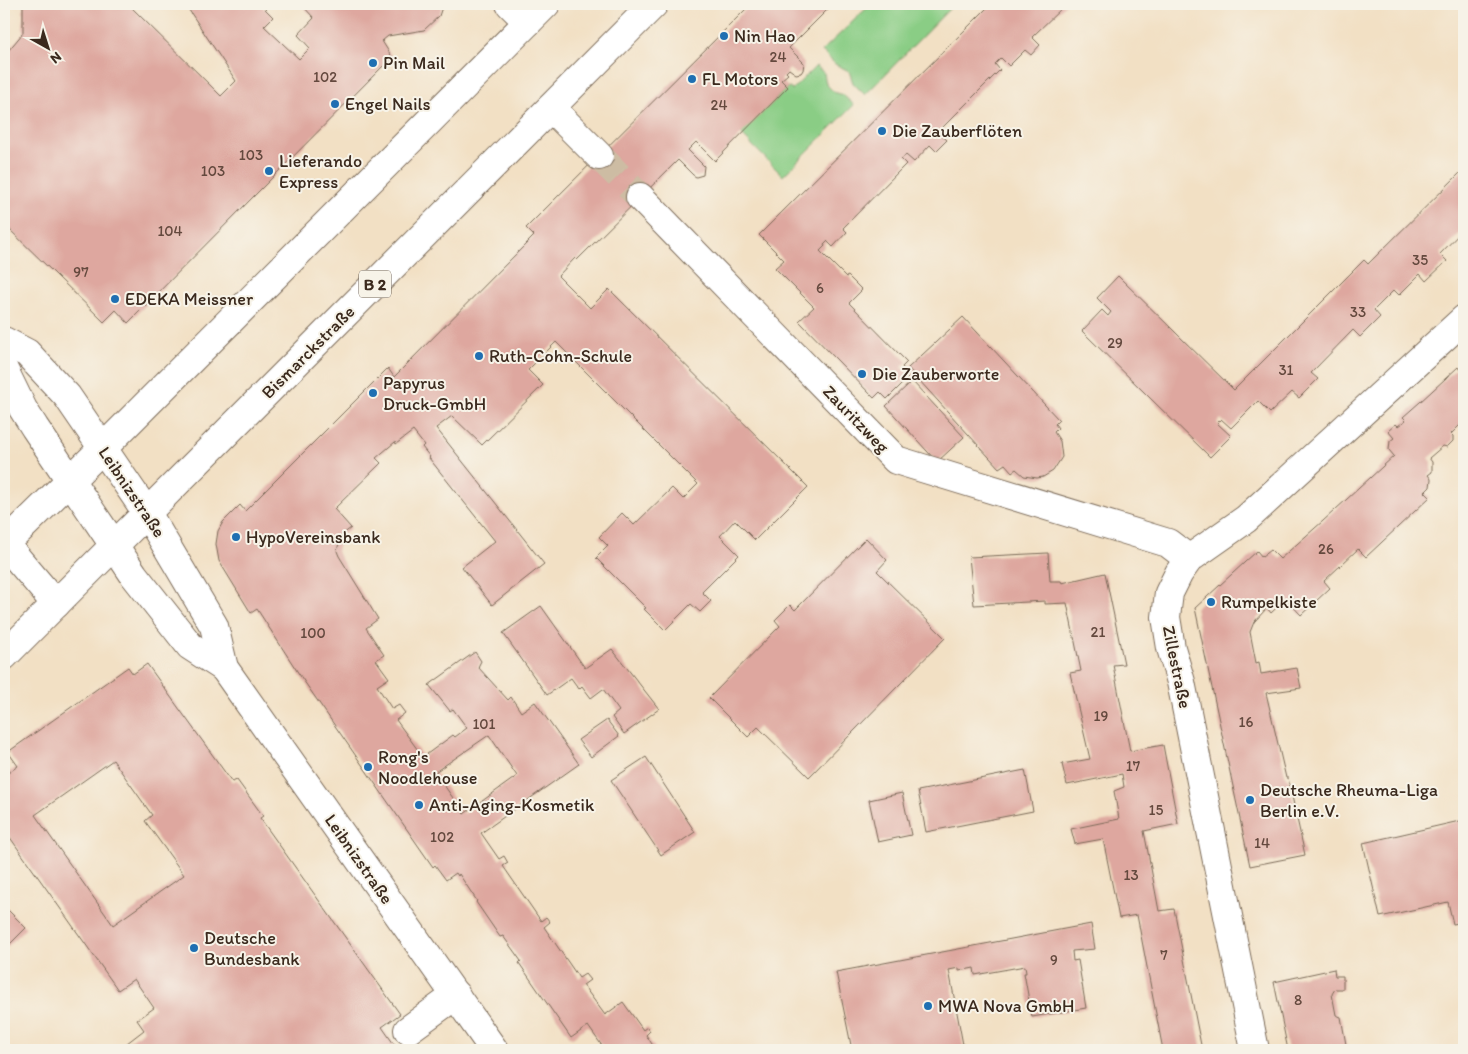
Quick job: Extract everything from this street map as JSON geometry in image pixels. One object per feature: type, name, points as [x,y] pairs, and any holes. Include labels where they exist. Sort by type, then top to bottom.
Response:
[{"type":"street","name":"Bismarckstraße","points":[[4,656],[654,4]]},
{"type":"street","points":[[56,604],[4,544],[103,448],[528,10]]},
{"type":"street","points":[[551,108],[599,156]]},
{"type":"street","name":"Zauritzweg","points":[[640,197],[896,460],[1168,543],[1189,559]]},
{"type":"street","name":"Zillestraße","points":[[1255,1050],[1181,682],[1171,648],[1166,617],[1169,593],[1178,573],[1189,559],[1246,519],[1464,319]]},
{"type":"street","name":"Leibnizstraße","points":[[4,341],[27,353],[67,396],[147,513],[214,626],[224,668]]},
{"type":"street","name":"Leibnizstraße","points":[[4,370],[23,409],[134,575],[190,646],[224,668],[494,1050]]},
{"type":"street","points":[[408,1030],[456,995]]},
{"type":"green space","points":[[871,4],[954,4],[865,95],[853,83],[849,71],[835,64],[822,51]]},
{"type":"green space","points":[[816,66],[824,73],[826,84],[834,92],[843,95],[854,105],[783,176],[741,134],[788,87],[792,90]]},
{"type":"building","points":[[128,4],[221,96],[236,81],[185,4],[260,4],[273,17],[264,26],[299,59],[310,48],[298,35],[314,18],[301,4],[443,4],[439,16],[424,30],[388,36],[382,41],[392,57],[128,323],[116,310],[104,322],[4,224],[4,44],[8,51],[23,33],[23,5]]},
{"type":"building","points":[[751,4],[833,4],[789,48],[804,63],[801,73],[796,74],[789,69],[786,72],[788,74],[781,80],[788,87],[715,161],[696,142],[688,150],[704,166],[703,175],[696,177],[678,160],[577,260],[575,258],[558,276],[590,308],[609,289],[808,487],[755,540],[735,520],[720,536],[739,555],[702,592],[711,601],[700,612],[691,604],[665,630],[644,609],[646,608],[596,558],[608,546],[599,537],[622,513],[634,525],[672,488],[683,499],[698,484],[556,342],[528,370],[543,385],[482,445],[452,416],[436,428],[544,564],[492,605],[462,567],[495,541],[429,458],[422,447],[424,445],[413,431],[396,444],[395,442],[376,458],[381,463],[334,509],[351,528],[343,534],[339,543],[337,551],[339,556],[378,619],[366,628],[384,655],[376,660],[389,678],[377,686],[392,709],[399,705],[405,713],[396,720],[423,757],[453,735],[455,737],[467,728],[453,709],[450,711],[429,685],[475,652],[481,661],[478,667],[508,700],[511,697],[521,712],[535,702],[579,764],[481,833],[499,859],[504,856],[508,863],[503,866],[541,921],[546,917],[550,922],[544,927],[579,978],[585,974],[590,980],[583,985],[605,1015],[623,1002],[643,1030],[647,1027],[650,1031],[646,1035],[656,1050],[605,1050],[588,1026],[571,1038],[519,963],[521,961],[503,936],[500,937],[459,874],[458,876],[456,873],[446,880],[435,865],[433,867],[299,674],[257,609],[251,613],[219,561],[216,544],[218,531],[223,522],[240,505],[245,511],[388,368],[394,377],[534,236],[526,228]],"holes":[[[489,735],[517,776],[464,814],[435,772]]]},
{"type":"building","points":[[991,4],[1066,4],[1032,37],[1040,45],[1031,55],[1025,50],[1009,66],[1001,58],[995,64],[1000,70],[938,132],[947,140],[936,151],[930,145],[914,162],[906,155],[901,159],[906,164],[843,228],[847,232],[833,247],[827,241],[820,251],[862,290],[849,303],[907,362],[902,367],[910,376],[887,399],[880,392],[874,398],[799,321],[814,307],[775,268],[784,260],[759,235]]},
{"type":"building","points":[[1464,169],[1464,229],[1440,254],[1447,261],[1426,281],[1420,274],[1399,295],[1394,290],[1374,310],[1380,317],[1360,337],[1353,330],[1311,373],[1318,379],[1299,398],[1292,392],[1270,413],[1258,401],[1231,428],[1221,419],[1217,423],[1231,436],[1210,457],[1082,331],[1102,310],[1108,316],[1111,312],[1097,298],[1118,276],[1234,390],[1364,260],[1368,264]]},
{"type":"building","points":[[963,317],[1059,420],[1055,424],[1058,428],[1054,432],[1060,441],[1062,457],[1053,471],[1043,477],[1024,476],[1016,469],[1012,472],[1005,464],[999,468],[908,368]]},
{"type":"building","points":[[1464,366],[1464,421],[1451,434],[1453,441],[1447,447],[1443,446],[1429,458],[1432,462],[1432,472],[1428,475],[1431,479],[1430,487],[1425,492],[1430,497],[1366,557],[1358,549],[1324,581],[1330,588],[1301,615],[1286,599],[1271,613],[1267,608],[1254,622],[1250,632],[1256,663],[1259,662],[1261,674],[1297,668],[1301,688],[1266,693],[1305,855],[1250,866],[1195,608],[1257,551],[1262,557],[1271,550],[1280,559],[1323,521],[1394,456],[1389,450],[1390,441],[1394,438],[1388,431],[1396,424],[1398,426],[1406,420],[1403,417],[1458,367],[1460,370]]},
{"type":"building","points":[[912,381],[964,437],[937,462],[886,406]]},
{"type":"building","points":[[866,538],[887,560],[877,571],[945,638],[809,777],[758,727],[748,737],[709,698],[780,626],[775,620],[790,605],[795,610]]},
{"type":"building","points":[[1048,553],[1050,581],[1061,581],[1062,583],[1105,573],[1124,664],[1113,665],[1130,751],[1163,745],[1178,824],[1144,831],[1159,911],[1174,909],[1202,1050],[1163,1050],[1137,915],[1119,918],[1103,839],[1075,844],[1071,829],[1119,819],[1114,791],[1124,787],[1122,774],[1067,785],[1062,764],[1090,759],[1070,673],[1081,671],[1067,603],[1045,604],[1045,601],[974,605],[969,557]]},
{"type":"building","points":[[541,606],[585,668],[612,649],[659,709],[624,734],[612,717],[619,711],[603,689],[591,698],[582,686],[579,689],[571,678],[547,695],[503,633]]},
{"type":"building","points":[[147,664],[232,782],[237,780],[263,816],[260,818],[400,1014],[382,1027],[398,1050],[118,1050],[144,1030],[137,1020],[154,1008],[134,979],[118,990],[4,829],[4,768],[8,773],[18,766],[8,752],[128,667],[133,674]],"holes":[[[113,760],[152,815],[145,821],[184,875],[113,925],[35,815]]]},
{"type":"building","points":[[607,720],[619,736],[591,757],[578,740]]},
{"type":"building","points":[[646,757],[695,832],[661,855],[611,780]]},
{"type":"building","points":[[1025,770],[1033,811],[926,832],[918,791]]},
{"type":"building","points":[[902,793],[911,835],[878,842],[869,800]]},
{"type":"building","points":[[1464,820],[1464,922],[1453,924],[1448,902],[1380,917],[1363,843]]},
{"type":"building","points":[[4,906],[26,928],[4,950]]},
{"type":"building","points":[[1091,924],[1095,949],[1072,951],[1073,961],[1078,960],[1086,1008],[1032,1017],[1024,973],[1026,973],[1025,966],[975,975],[974,968],[959,971],[959,968],[949,970],[964,1050],[852,1050],[836,972]]},
{"type":"building","points":[[1334,969],[1335,976],[1343,976],[1343,989],[1335,989],[1332,994],[1336,1015],[1341,1017],[1347,1050],[1288,1050],[1274,982]]},
{"type":"tunnel","points":[[599,156],[640,197]]},
{"type":"place","name":"Nin Hao","points":[[724,36]]},
{"type":"place","name":"Pin Mail","points":[[373,63]]},
{"type":"place","name":"FL Motors","points":[[692,79]]},
{"type":"place","name":"Engel Nails","points":[[335,104]]},
{"type":"place","name":"Die Zauberflöten","points":[[882,131]]},
{"type":"place","name":"Lieferando Express","points":[[269,171]]},
{"type":"place","name":"EDEKA Meissner","points":[[115,299]]},
{"type":"place","name":"Ruth-Cohn-Schule","points":[[479,356]]},
{"type":"place","name":"Die Zauberworte","points":[[862,374]]},
{"type":"place","name":"Papyrus Druck-GmbH","points":[[373,393]]},
{"type":"place","name":"HypoVereinsbank","points":[[236,537]]},
{"type":"place","name":"Rumpelkiste","points":[[1211,602]]},
{"type":"place","name":"Rong's Noodlehouse","points":[[368,767]]},
{"type":"place","name":"Deutsche Rheuma-Liga Berlin e.V.","points":[[1250,800]]},
{"type":"place","name":"Anti-Aging-Kosmetik","points":[[419,805]]},
{"type":"place","name":"Deutsche Bundesbank","points":[[194,948]]},
{"type":"place","name":"MWA Nova GmbH","points":[[928,1006]]}]
